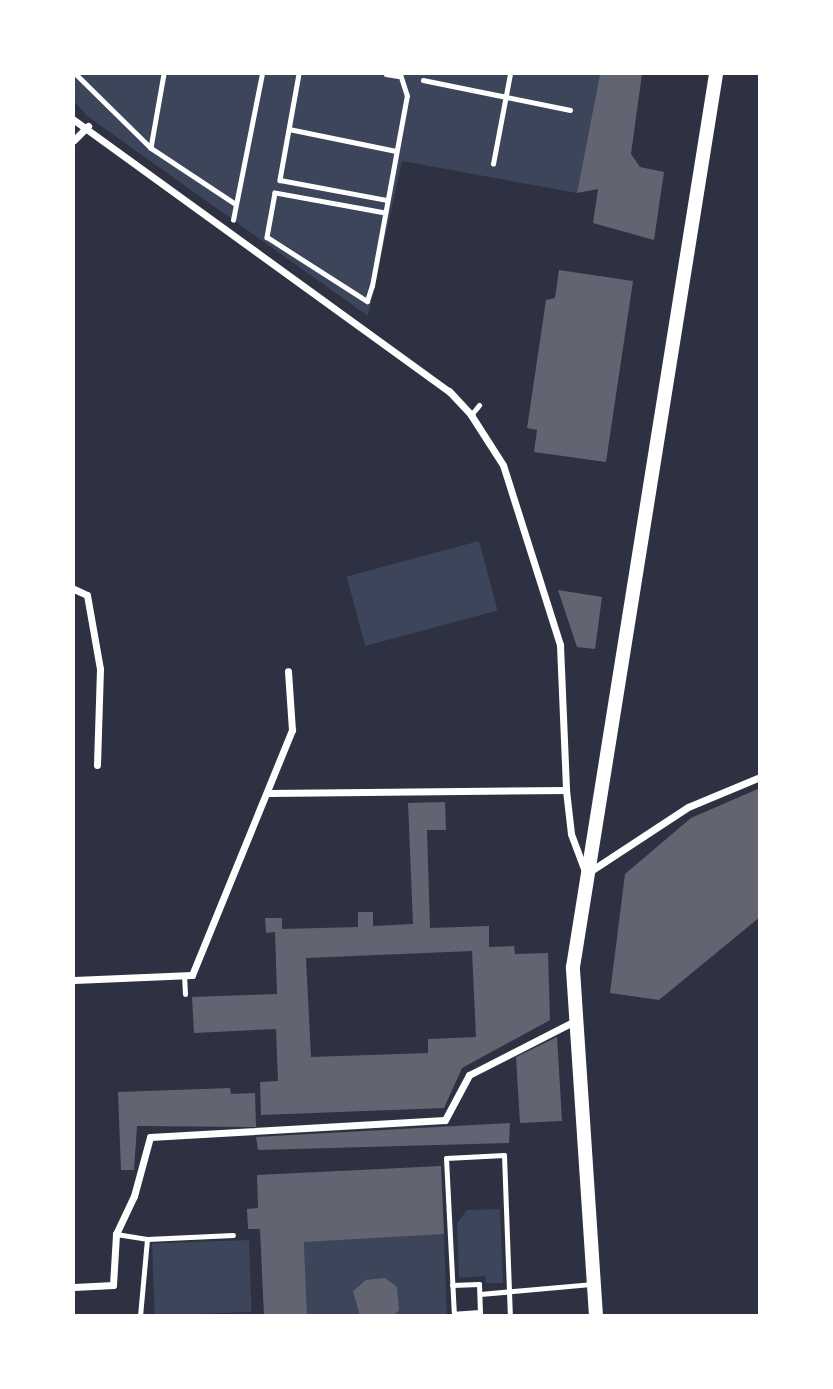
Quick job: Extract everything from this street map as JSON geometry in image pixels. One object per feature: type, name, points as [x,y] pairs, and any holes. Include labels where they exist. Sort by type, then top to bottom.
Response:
[{"type":"main road","points":[[596,1315],[573,967],[716,74]]},
{"type":"street","points":[[74,120],[89,126],[221,229],[449,391],[471,415],[503,465],[560,645],[565,790],[571,834],[586,874],[688,807],[760,777]]},
{"type":"street","points":[[74,141],[89,126]]},
{"type":"street","points":[[74,589],[87,595],[100,669],[97,765]]},
{"type":"street","points":[[74,979],[188,975],[269,793],[292,730],[288,671]]},
{"type":"street","points":[[269,793],[565,790]]},
{"type":"street","points":[[74,1287],[113,1285],[116,1234],[134,1196],[150,1137],[445,1120],[469,1076],[575,1021]]},
{"type":"lane","points":[[471,415],[479,405]]},
{"type":"lane","points":[[185,994],[188,975]]},
{"type":"lane","points":[[452,1285],[479,1284],[480,1312],[454,1315],[452,1285],[446,1158],[504,1155],[510,1315]]},
{"type":"lane","points":[[116,1234],[147,1240],[233,1234]]},
{"type":"lane","points":[[139,1315],[147,1240]]},
{"type":"lane","points":[[480,1294],[594,1284]]},
{"type":"path","points":[[76,74],[151,148],[234,203],[262,74]]},
{"type":"path","points":[[151,148],[164,74]]},
{"type":"path","points":[[299,74],[280,180],[387,200]]},
{"type":"path","points":[[385,214],[275,193],[267,237],[367,301],[385,214],[407,96],[399,75],[386,74]]},
{"type":"path","points":[[493,164],[510,74]]},
{"type":"path","points":[[423,80],[570,110]]},
{"type":"path","points":[[289,129],[396,151]]},
{"type":"shaded area","points":[[74,74],[600,74],[577,193],[402,161],[368,316],[87,116],[74,101]]},
{"type":"shaded area","points":[[479,541],[498,611],[365,646],[347,576]]},
{"type":"shaded area","points":[[500,1209],[503,1283],[486,1283],[485,1276],[459,1278],[457,1223],[467,1210]]},
{"type":"shaded area","points":[[444,1234],[447,1315],[307,1316],[304,1239]]},
{"type":"shaded area","points":[[249,1240],[252,1312],[155,1315],[152,1243]]},
{"type":"building","points":[[600,74],[642,74],[631,154],[640,167],[664,172],[654,240],[593,223],[598,189],[577,193]]},
{"type":"building","points":[[559,270],[633,281],[606,462],[534,452],[537,430],[527,428],[546,300],[555,298]]},
{"type":"building","points":[[558,590],[602,597],[595,649],[577,647]]},
{"type":"building","points":[[760,788],[760,917],[659,1000],[610,993],[625,874],[691,818]]},
{"type":"building","points":[[445,802],[446,830],[427,830],[430,928],[489,926],[489,947],[514,946],[515,954],[548,953],[550,1020],[462,1068],[444,1108],[261,1115],[260,1082],[278,1081],[276,1029],[194,1033],[192,997],[277,994],[275,932],[266,933],[265,918],[282,918],[282,929],[358,927],[358,912],[373,912],[373,926],[413,924],[408,803]],"holes":[[[472,951],[476,1037],[428,1039],[428,1053],[311,1057],[306,958]]]},
{"type":"building","points":[[557,1037],[562,1121],[520,1123],[516,1057]]},
{"type":"building","points":[[230,1088],[231,1094],[255,1093],[256,1127],[137,1126],[134,1170],[121,1170],[118,1092]]},
{"type":"building","points":[[510,1123],[509,1143],[258,1150],[256,1137]]},
{"type":"building","points":[[441,1166],[444,1234],[304,1242],[307,1316],[264,1316],[260,1229],[248,1229],[247,1209],[258,1208],[257,1175]]},
{"type":"building","points":[[385,1278],[397,1287],[399,1310],[393,1316],[360,1316],[353,1291],[366,1280]]}]
